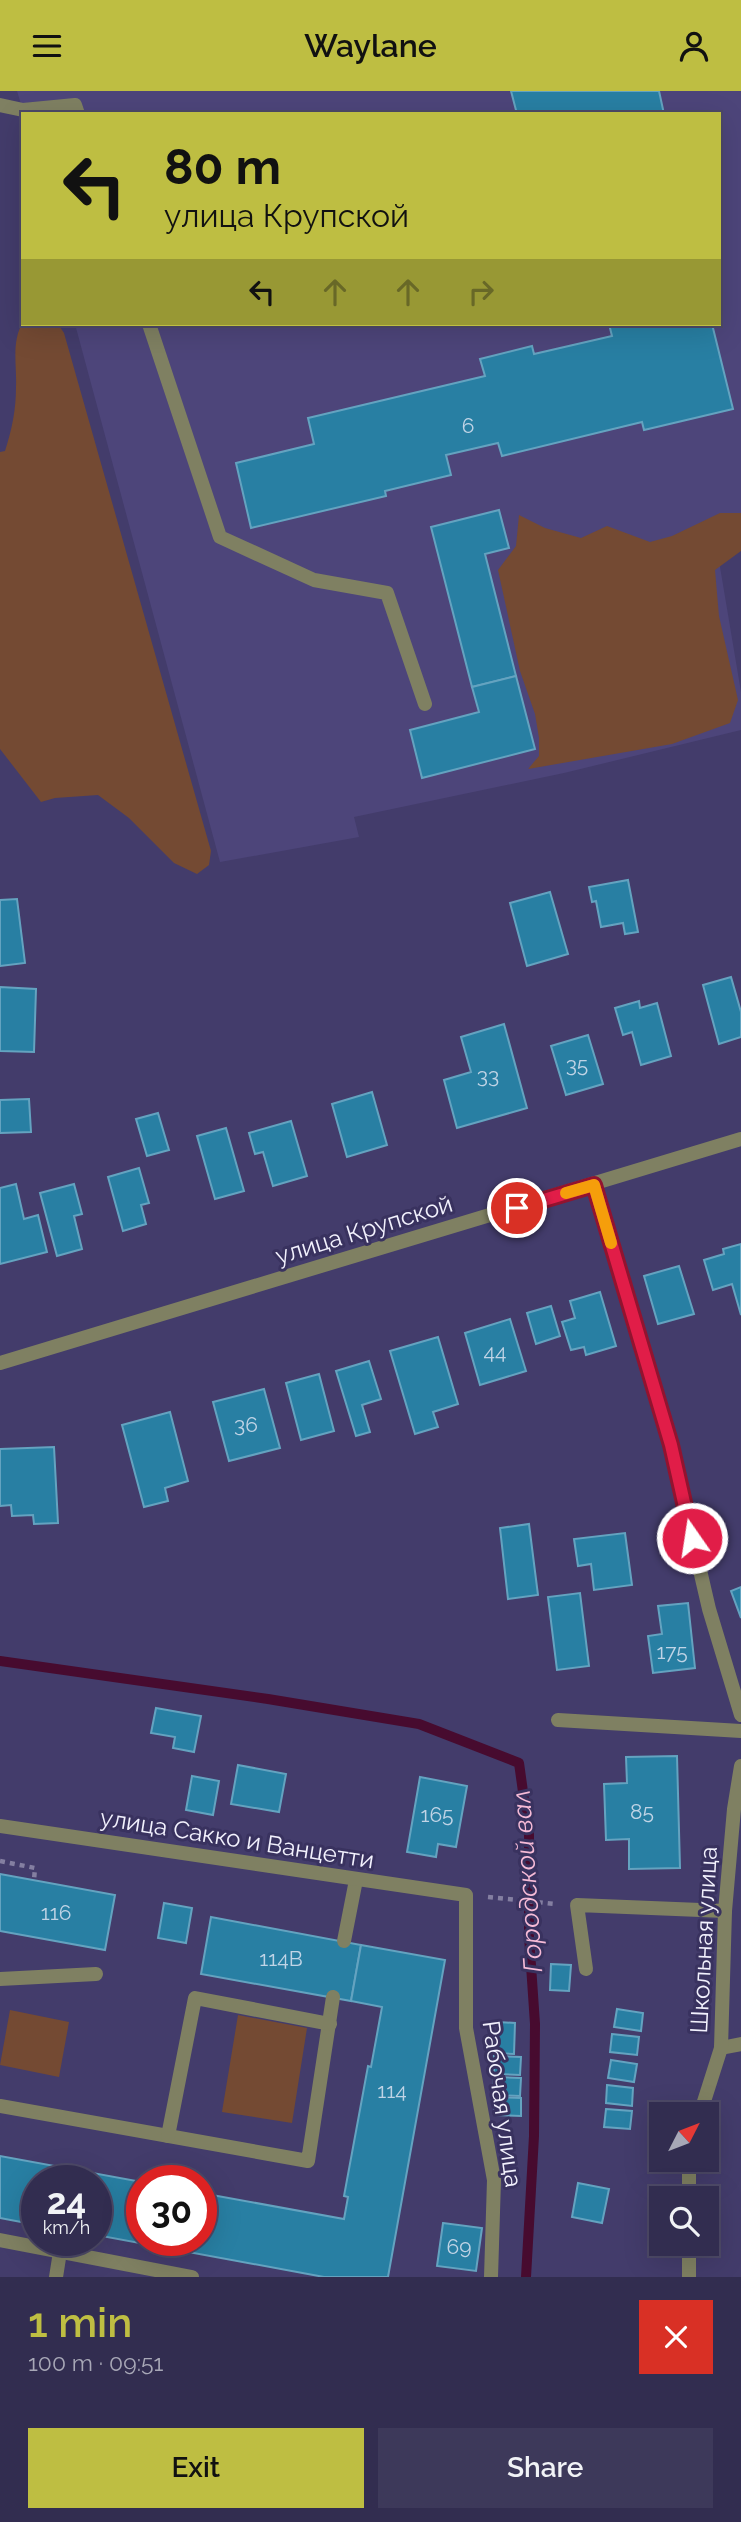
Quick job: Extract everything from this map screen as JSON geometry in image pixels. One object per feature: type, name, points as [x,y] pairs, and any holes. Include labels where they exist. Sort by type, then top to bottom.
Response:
[{"type":"street","points":[[0,105],[23,110],[75,105],[77,112]]},
{"type":"street","points":[[150,326],[220,537],[314,580],[387,593],[425,704]]},
{"type":"street","name":"улица Крупской","points":[[0,1363],[741,1139]]},
{"type":"street","points":[[594,1185],[671,1445],[709,1609],[741,1715]]},
{"type":"street","points":[[558,1720],[741,1731]]},
{"type":"street","name":"Школьная улица","points":[[704,2102],[722,2047],[725,1911],[734,1809],[741,1766]]},
{"type":"street","name":"улица Сакко и Ванцетти","points":[[0,1826],[467,1895]]},
{"type":"street","points":[[344,1941],[356,1880]]},
{"type":"street","name":"Рабочая улица","points":[[467,1895],[466,2028],[494,2180],[491,2277]]},
{"type":"street","points":[[586,1969],[577,1905],[725,1911]]},
{"type":"street","points":[[0,1979],[96,1973]]},
{"type":"street","points":[[0,2106],[308,2161],[333,1997]]},
{"type":"street","points":[[169,2136],[195,1998],[330,2024]]},
{"type":"street","points":[[722,2047],[741,2044]]},
{"type":"street","points":[[0,2240],[21,2244]]},
{"type":"street","points":[[56,2277],[59,2256]]},
{"type":"street","points":[[81,2256],[192,2277]]},
{"type":"street","points":[[689,2256],[689,2277]]},
{"type":"path","points":[[0,1861],[35,1868],[34,1880]]},
{"type":"path","points":[[505,1899],[543,1903]]},
{"type":"shaded area","points":[[17,91],[741,91],[741,549],[718,555],[741,692],[741,730],[564,773],[354,817],[359,837],[220,862],[76,326],[721,326],[721,112],[23,112]]},
{"type":"shaded area","points":[[21,326],[59,326],[64,333],[211,851],[209,865],[197,874],[174,863],[129,818],[98,795],[55,798],[41,802],[0,749],[0,452],[5,451],[13,419]]},
{"type":"shaded area","points":[[720,513],[741,513],[741,551],[715,570],[719,616],[738,700],[730,723],[672,744],[528,769],[539,756],[539,738],[535,714],[520,671],[498,570],[516,546],[519,515],[545,528],[581,538],[607,526],[650,542],[672,536]]},
{"type":"shaded area","points":[[10,2010],[69,2022],[59,2077],[0,2065]]},
{"type":"shaded area","points":[[238,2015],[307,2028],[292,2123],[222,2112]]},
{"type":"building","points":[[511,91],[659,91],[664,112],[516,112]]},
{"type":"building","points":[[610,326],[712,326],[733,409],[644,430],[642,422],[502,456],[498,443],[446,455],[451,475],[385,491],[386,496],[251,528],[236,463],[314,444],[308,418],[485,376],[480,359],[532,346],[534,354],[612,336]]},
{"type":"building","points":[[499,510],[509,548],[485,554],[516,676],[472,687],[431,527]]},
{"type":"building","points":[[516,676],[535,749],[422,778],[410,730],[479,712],[472,687]]},
{"type":"building","points":[[628,880],[638,932],[625,934],[623,923],[601,927],[596,901],[592,902],[589,887]]},
{"type":"building","points":[[550,892],[568,954],[527,966],[510,903]]},
{"type":"building","points":[[17,899],[25,963],[0,966],[0,900]]},
{"type":"building","points":[[731,977],[741,1012],[741,1037],[719,1044],[703,985]]},
{"type":"building","points":[[0,987],[36,989],[34,1052],[0,1051]]},
{"type":"building","points":[[639,1001],[640,1008],[657,1003],[671,1056],[641,1065],[632,1032],[623,1035],[615,1008]]},
{"type":"building","points":[[504,1024],[527,1108],[457,1128],[444,1080],[471,1072],[461,1037]]},
{"type":"building","points":[[588,1035],[603,1084],[566,1095],[551,1046]]},
{"type":"building","points":[[372,1092],[387,1145],[347,1157],[332,1104]]},
{"type":"building","points":[[29,1099],[31,1132],[0,1133],[0,1100]]},
{"type":"building","points":[[158,1113],[169,1150],[147,1156],[136,1119]]},
{"type":"building","points":[[291,1121],[307,1176],[273,1186],[263,1152],[255,1154],[249,1133]]},
{"type":"building","points":[[226,1128],[244,1191],[215,1199],[197,1136]]},
{"type":"building","points":[[139,1168],[149,1203],[141,1205],[146,1224],[123,1231],[108,1177]]},
{"type":"building","points":[[16,1184],[24,1219],[38,1215],[47,1252],[0,1264],[0,1188]]},
{"type":"building","points":[[74,1184],[82,1214],[74,1216],[82,1249],[57,1256],[40,1193]]},
{"type":"building","points":[[741,1244],[741,1315],[732,1284],[713,1290],[704,1260],[724,1254],[723,1249]]},
{"type":"building","points":[[679,1266],[694,1314],[658,1324],[644,1276]]},
{"type":"building","points":[[600,1292],[616,1346],[586,1355],[584,1347],[571,1350],[562,1322],[575,1318],[570,1301]]},
{"type":"building","points":[[551,1306],[560,1336],[536,1344],[527,1313]]},
{"type":"building","points":[[510,1319],[526,1371],[480,1385],[465,1333]]},
{"type":"building","points":[[438,1337],[458,1404],[433,1412],[438,1427],[415,1434],[390,1351]]},
{"type":"building","points":[[369,1361],[381,1399],[362,1405],[370,1432],[356,1436],[336,1371]]},
{"type":"building","points":[[319,1374],[334,1431],[301,1440],[286,1383]]},
{"type":"building","points":[[264,1389],[280,1448],[229,1461],[213,1402]]},
{"type":"building","points":[[170,1412],[188,1481],[165,1488],[168,1501],[144,1507],[122,1425]]},
{"type":"building","points":[[54,1447],[58,1523],[34,1524],[33,1515],[12,1516],[11,1505],[0,1506],[0,1449]]},
{"type":"building","points":[[529,1524],[538,1595],[508,1599],[500,1528]]},
{"type":"building","points":[[625,1533],[632,1585],[594,1590],[591,1564],[578,1566],[574,1539]]},
{"type":"building","points":[[741,1587],[741,1618],[731,1591]]},
{"type":"building","points":[[580,1593],[589,1666],[557,1670],[548,1597]]},
{"type":"building","points":[[688,1603],[695,1668],[653,1673],[648,1636],[662,1634],[658,1606]]},
{"type":"building","points":[[156,1708],[201,1716],[194,1752],[173,1748],[175,1737],[151,1733]]},
{"type":"building","points":[[677,1756],[680,1868],[629,1869],[629,1839],[606,1840],[604,1784],[627,1783],[626,1757]]},
{"type":"building","points":[[238,1765],[286,1774],[279,1812],[231,1804]]},
{"type":"building","points":[[192,1776],[219,1781],[213,1815],[186,1810]]},
{"type":"building","points":[[420,1777],[467,1786],[456,1847],[438,1844],[436,1857],[407,1852]]},
{"type":"building","points":[[0,1874],[115,1895],[105,1950],[0,1931]]},
{"type":"building","points":[[164,1903],[192,1908],[186,1943],[158,1938]]},
{"type":"building","points":[[211,1917],[361,1945],[351,2001],[201,1974]]},
{"type":"building","points":[[361,1945],[445,1960],[388,2277],[324,2277],[210,2256],[217,2256],[217,2196],[344,2219],[348,2197],[344,2196],[382,2007],[351,2001]]},
{"type":"building","points":[[551,1964],[571,1965],[569,1991],[550,1990]]},
{"type":"building","points":[[617,2009],[643,2013],[641,2031],[614,2027]]},
{"type":"building","points":[[498,2022],[515,2023],[514,2054],[497,2053]]},
{"type":"building","points":[[612,2034],[639,2037],[637,2055],[610,2052]]},
{"type":"building","points":[[494,2056],[521,2057],[520,2075],[494,2074]]},
{"type":"building","points":[[611,2060],[637,2064],[634,2082],[608,2078]]},
{"type":"building","points":[[494,2077],[521,2078],[520,2096],[493,2095]]},
{"type":"building","points":[[607,2085],[633,2088],[632,2106],[606,2103]]},
{"type":"building","points":[[495,2097],[521,2098],[521,2116],[494,2115]]},
{"type":"building","points":[[606,2109],[632,2111],[630,2129],[604,2127]]},
{"type":"building","points":[[0,2156],[49,2165],[21,2165],[21,2222],[0,2218]]},
{"type":"building","points":[[112,2177],[126,2179],[126,2241],[112,2238]]},
{"type":"building","points":[[578,2183],[609,2189],[602,2223],[572,2217]]},
{"type":"building","points":[[443,2223],[482,2228],[476,2271],[437,2266]]},
{"type":"waterway","name":"Городской вал","points":[[0,1661],[268,1699],[419,1724],[519,1763],[529,1835],[529,1936],[535,2024],[534,2136],[526,2277]]},
{"type":"slow traffic","points":[[566,1193],[594,1185],[611,1243]]},
{"type":"route","points":[[517,1208],[594,1185],[671,1445],[692,1538]]}]
